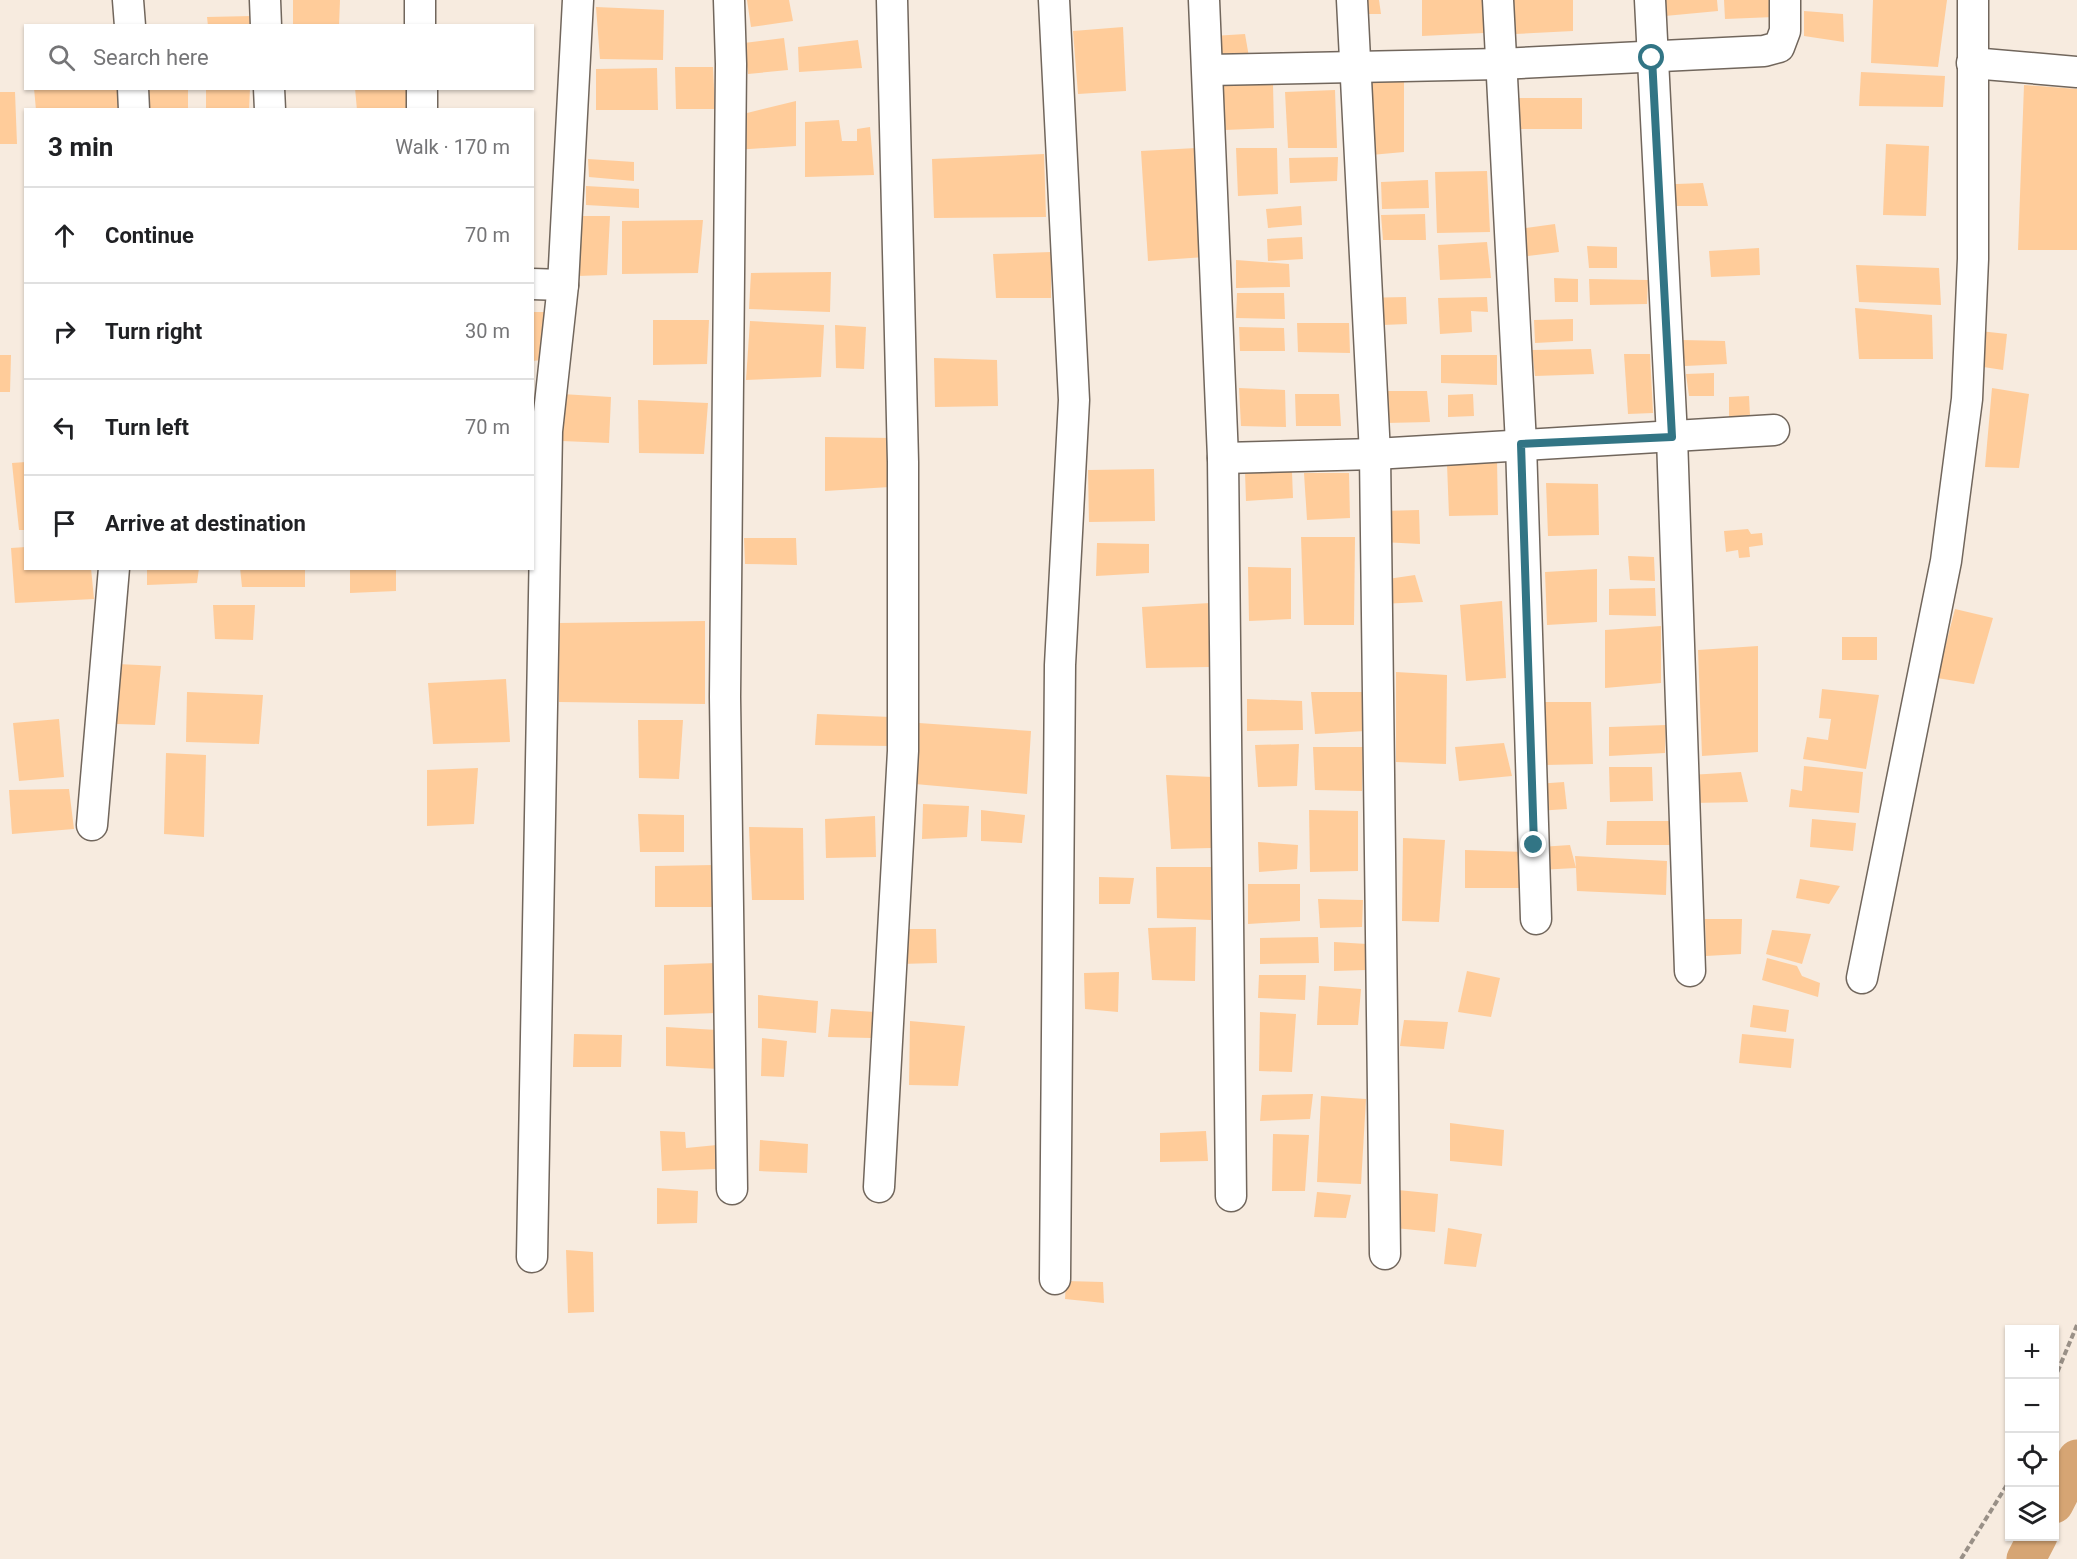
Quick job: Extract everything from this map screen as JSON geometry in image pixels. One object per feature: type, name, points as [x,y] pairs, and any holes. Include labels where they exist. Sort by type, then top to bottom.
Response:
[{"type":"street","points":[[128,0],[129,24]]},
{"type":"street","points":[[265,0],[266,24]]},
{"type":"street","points":[[420,0],[420,24]]},
{"type":"street","points":[[532,1257],[547,431],[563,285],[578,0]]},
{"type":"street","points":[[729,0],[731,64],[725,697],[732,1189]]},
{"type":"street","points":[[879,1187],[903,751],[903,451],[892,0]]},
{"type":"street","points":[[1054,0],[1074,400],[1060,665],[1054,1278]]},
{"type":"street","points":[[1204,0],[1209,70],[1223,458],[1231,1196]]},
{"type":"street","points":[[1352,0],[1375,454],[1385,1254]]},
{"type":"street","points":[[1498,0],[1521,444],[1536,920]]},
{"type":"street","points":[[1650,0],[1672,437],[1690,971]]},
{"type":"street","points":[[1209,70],[1500,64],[1764,51],[1779,47],[1785,31],[1785,0]]},
{"type":"street","points":[[1862,978],[1946,561],[1966,399],[1973,259],[1973,0]]},
{"type":"street","points":[[1972,63],[2077,72]]},
{"type":"street","points":[[133,90],[134,108]]},
{"type":"street","points":[[269,90],[270,108]]},
{"type":"street","points":[[422,90],[422,108]]},
{"type":"street","points":[[534,284],[563,285]]},
{"type":"street","points":[[1223,458],[1375,454],[1774,430]]},
{"type":"street","points":[[92,825],[114,570]]},
{"type":"path","points":[[2055,1379],[2077,1325]]},
{"type":"path","points":[[1961,1559],[2006,1487]]},
{"type":"building","points":[[293,0],[340,0],[339,24],[293,24]]},
{"type":"building","points":[[747,0],[789,0],[793,21],[751,27]]},
{"type":"building","points":[[1343,0],[1379,0],[1381,14],[1344,14]]},
{"type":"building","points":[[1422,0],[1483,0],[1484,33],[1422,36]]},
{"type":"building","points":[[1514,0],[1573,0],[1573,31],[1515,34]]},
{"type":"building","points":[[1665,0],[1717,0],[1718,11],[1665,16]]},
{"type":"building","points":[[1724,0],[1774,0],[1774,17],[1725,19]]},
{"type":"building","points":[[1873,0],[1947,0],[1938,67],[1871,63]]},
{"type":"building","points":[[596,7],[664,10],[663,60],[600,59]]},
{"type":"building","points":[[1804,11],[1843,14],[1844,42],[1804,36]]},
{"type":"building","points":[[252,16],[251,24],[208,24],[207,17]]},
{"type":"building","points":[[1123,27],[1126,91],[1078,94],[1073,31]]},
{"type":"building","points":[[1245,34],[1249,57],[1213,57],[1213,36]]},
{"type":"building","points":[[784,38],[788,70],[748,74],[744,43]]},
{"type":"building","points":[[858,40],[862,68],[799,72],[798,47]]},
{"type":"building","points":[[675,67],[713,67],[715,109],[676,109]]},
{"type":"building","points":[[657,68],[658,110],[596,110],[596,69]]},
{"type":"building","points":[[1861,72],[1945,76],[1943,107],[1859,106]]},
{"type":"building","points":[[1404,81],[1404,152],[1349,157],[1346,84]]},
{"type":"building","points":[[1223,84],[1273,84],[1274,128],[1225,130]]},
{"type":"building","points":[[2024,85],[2077,89],[2077,250],[2018,250]]},
{"type":"building","points":[[34,90],[118,90],[119,108],[36,108]]},
{"type":"building","points":[[145,90],[188,90],[188,108],[146,108]]},
{"type":"building","points":[[206,90],[250,90],[249,108],[206,108]]},
{"type":"building","points":[[355,90],[406,90],[406,108],[357,108]]},
{"type":"building","points":[[1335,90],[1337,148],[1288,148],[1285,92]]},
{"type":"building","points":[[0,92],[15,92],[17,144],[0,144]]},
{"type":"building","points":[[1518,98],[1582,98],[1582,129],[1519,129]]},
{"type":"building","points":[[796,101],[796,146],[735,150],[735,116]]},
{"type":"building","points":[[839,120],[842,141],[857,141],[857,129],[870,127],[874,175],[805,177],[805,122]]},
{"type":"building","points":[[1886,144],[1929,146],[1926,216],[1883,215]]},
{"type":"building","points":[[1196,148],[1205,257],[1148,261],[1141,151]]},
{"type":"building","points":[[1236,148],[1277,148],[1278,194],[1238,196]]},
{"type":"building","points":[[1044,154],[1046,217],[934,218],[932,159]]},
{"type":"building","points":[[1338,157],[1337,181],[1290,183],[1289,158]]},
{"type":"building","points":[[588,159],[634,162],[634,181],[589,177]]},
{"type":"building","points":[[1487,171],[1490,232],[1437,233],[1435,172]]},
{"type":"building","points":[[1428,180],[1429,208],[1382,209],[1381,182]]},
{"type":"building","points":[[1703,183],[1708,206],[1651,206],[1650,185]]},
{"type":"building","points":[[586,186],[639,189],[639,208],[586,205]]},
{"type":"building","points":[[1301,206],[1302,225],[1268,228],[1266,209]]},
{"type":"building","points":[[1425,214],[1426,240],[1383,240],[1381,215]]},
{"type":"building","points":[[580,216],[610,216],[607,275],[578,276]]},
{"type":"building","points":[[703,220],[698,273],[622,274],[622,221]]},
{"type":"building","points":[[1555,224],[1559,252],[1506,259],[1503,231]]},
{"type":"building","points":[[1302,237],[1303,259],[1268,261],[1267,239]]},
{"type":"building","points":[[1487,242],[1491,278],[1440,280],[1438,245]]},
{"type":"building","points":[[1587,246],[1617,247],[1617,268],[1589,268]]},
{"type":"building","points":[[1759,248],[1760,275],[1711,277],[1709,251]]},
{"type":"building","points":[[1051,252],[1051,298],[996,298],[993,254]]},
{"type":"building","points":[[1236,260],[1289,264],[1290,287],[1236,288]]},
{"type":"building","points":[[1856,265],[1939,268],[1941,305],[1859,302]]},
{"type":"building","points":[[831,272],[830,312],[749,309],[751,273]]},
{"type":"building","points":[[1554,278],[1578,279],[1578,302],[1555,302]]},
{"type":"building","points":[[1589,279],[1648,280],[1647,304],[1590,305]]},
{"type":"building","points":[[1237,293],[1284,293],[1285,319],[1236,318]]},
{"type":"building","points":[[1406,297],[1407,324],[1359,326],[1358,298]]},
{"type":"building","points":[[1487,297],[1488,312],[1471,311],[1472,332],[1440,334],[1438,298]]},
{"type":"building","points":[[1855,308],[1932,315],[1933,359],[1859,359]]},
{"type":"building","points":[[534,312],[545,312],[542,360],[534,361]]},
{"type":"building","points":[[1573,319],[1573,341],[1535,343],[1534,320]]},
{"type":"building","points":[[653,320],[709,320],[707,364],[653,365]]},
{"type":"building","points":[[750,321],[824,325],[821,377],[746,380]]},
{"type":"building","points":[[1297,323],[1349,323],[1350,353],[1298,352]]},
{"type":"building","points":[[835,325],[866,327],[864,369],[836,368]]},
{"type":"building","points":[[1239,327],[1284,328],[1285,351],[1240,351]]},
{"type":"building","points":[[1980,331],[2007,334],[2003,370],[1977,366]]},
{"type":"building","points":[[1682,340],[1725,341],[1727,364],[1685,366]]},
{"type":"building","points":[[1591,349],[1594,374],[1535,376],[1532,350]]},
{"type":"building","points":[[1624,354],[1650,354],[1653,413],[1628,414]]},
{"type":"building","points":[[0,355],[11,355],[10,392],[0,392]]},
{"type":"building","points":[[1441,355],[1497,355],[1497,385],[1441,383]]},
{"type":"building","points":[[934,358],[997,360],[998,406],[935,407]]},
{"type":"building","points":[[1714,373],[1714,396],[1689,396],[1686,374]]},
{"type":"building","points":[[1239,388],[1285,390],[1286,427],[1241,426]]},
{"type":"building","points":[[1992,388],[2029,394],[2019,468],[1985,467]]},
{"type":"building","points":[[1385,391],[1427,391],[1430,422],[1386,423]]},
{"type":"building","points":[[562,394],[611,397],[609,443],[562,441]]},
{"type":"building","points":[[1295,394],[1339,394],[1341,426],[1296,426]]},
{"type":"building","points":[[1473,394],[1474,416],[1448,417],[1448,395]]},
{"type":"building","points":[[1749,396],[1750,416],[1729,417],[1729,397]]},
{"type":"building","points":[[638,400],[708,403],[704,454],[639,453]]},
{"type":"building","points":[[825,437],[892,438],[890,487],[825,491]]},
{"type":"building","points":[[1497,459],[1498,515],[1449,516],[1447,464]]},
{"type":"building","points":[[24,462],[24,530],[19,530],[12,463]]},
{"type":"building","points":[[1154,469],[1155,521],[1089,522],[1088,470]]},
{"type":"building","points":[[1245,472],[1292,472],[1293,498],[1246,501]]},
{"type":"building","points":[[1304,473],[1349,473],[1350,518],[1307,520]]},
{"type":"building","points":[[1546,483],[1598,484],[1599,535],[1548,536]]},
{"type":"building","points":[[1419,510],[1420,544],[1382,542],[1382,511]]},
{"type":"building","points":[[1748,529],[1751,534],[1762,533],[1763,545],[1749,547],[1750,557],[1739,558],[1738,550],[1726,552],[1724,531]]},
{"type":"building","points":[[1301,537],[1355,537],[1354,625],[1304,625]]},
{"type":"building","points":[[744,538],[796,538],[797,565],[745,564]]},
{"type":"building","points":[[1097,543],[1149,544],[1149,573],[1096,576]]},
{"type":"building","points":[[24,547],[24,570],[91,570],[94,599],[15,603],[11,548]]},
{"type":"building","points":[[1628,556],[1654,557],[1655,581],[1630,580]]},
{"type":"building","points":[[1248,567],[1291,568],[1291,619],[1249,621]]},
{"type":"building","points":[[1597,569],[1597,622],[1547,625],[1545,572]]},
{"type":"building","points":[[147,570],[199,570],[197,583],[147,585]]},
{"type":"building","points":[[240,570],[305,570],[305,587],[242,587]]},
{"type":"building","points":[[350,570],[396,570],[396,591],[350,593]]},
{"type":"building","points":[[1415,575],[1423,602],[1380,604],[1381,580]]},
{"type":"building","points":[[1655,588],[1656,616],[1609,615],[1609,589]]},
{"type":"building","points":[[1502,601],[1506,678],[1466,681],[1460,605]]},
{"type":"building","points":[[1210,603],[1209,667],[1146,668],[1142,607]]},
{"type":"building","points":[[213,605],[255,605],[253,640],[215,639]]},
{"type":"building","points":[[1955,609],[1993,618],[1974,684],[1937,678]]},
{"type":"building","points":[[705,621],[705,704],[559,702],[559,623]]},
{"type":"building","points":[[1661,626],[1661,683],[1605,688],[1605,630]]},
{"type":"building","points":[[1842,637],[1877,637],[1877,660],[1842,660]]},
{"type":"building","points":[[1758,646],[1758,752],[1702,756],[1698,650]]},
{"type":"building","points":[[117,664],[161,666],[155,725],[117,724]]},
{"type":"building","points":[[1396,672],[1447,675],[1446,764],[1396,762]]},
{"type":"building","points":[[506,679],[510,742],[433,744],[428,683]]},
{"type":"building","points":[[1822,689],[1879,695],[1866,769],[1803,759],[1807,737],[1828,740],[1831,719],[1819,718]]},
{"type":"building","points":[[187,692],[263,695],[259,744],[186,742]]},
{"type":"building","points":[[1311,692],[1366,692],[1365,731],[1315,734]]},
{"type":"building","points":[[1247,699],[1302,701],[1303,730],[1247,731]]},
{"type":"building","points":[[1541,702],[1591,702],[1593,764],[1545,765]]},
{"type":"building","points":[[817,714],[891,717],[891,746],[815,745]]},
{"type":"building","points":[[59,719],[64,777],[19,781],[13,723]]},
{"type":"building","points":[[638,720],[683,720],[679,779],[639,778]]},
{"type":"building","points":[[919,723],[1031,731],[1027,794],[915,784]]},
{"type":"building","points":[[1666,725],[1665,753],[1609,756],[1609,727]]},
{"type":"building","points":[[1504,743],[1512,776],[1459,781],[1455,747]]},
{"type":"building","points":[[1299,744],[1297,786],[1258,787],[1255,745]]},
{"type":"building","points":[[1313,747],[1363,747],[1362,791],[1315,790]]},
{"type":"building","points":[[166,753],[206,755],[204,837],[164,834]]},
{"type":"building","points":[[1804,766],[1863,772],[1859,813],[1789,807],[1791,789],[1802,791]]},
{"type":"building","points":[[1609,767],[1652,767],[1653,801],[1610,802]]},
{"type":"building","points":[[478,768],[474,824],[427,826],[427,770]]},
{"type":"building","points":[[1741,772],[1748,802],[1690,803],[1689,775]]},
{"type":"building","points":[[1166,775],[1213,777],[1211,848],[1171,849]]},
{"type":"building","points":[[1564,782],[1567,809],[1537,811],[1536,784]]},
{"type":"building","points":[[69,789],[74,829],[12,834],[9,790]]},
{"type":"building","points":[[923,804],[969,806],[967,837],[922,839]]},
{"type":"building","points":[[981,810],[1025,815],[1022,843],[981,841]]},
{"type":"building","points":[[1309,810],[1358,811],[1358,871],[1310,872]]},
{"type":"building","points":[[638,814],[684,815],[684,852],[640,852]]},
{"type":"building","points":[[875,816],[876,857],[826,858],[825,819]]},
{"type":"building","points":[[1812,819],[1856,823],[1853,851],[1810,847]]},
{"type":"building","points":[[1607,821],[1670,821],[1670,845],[1606,845]]},
{"type":"building","points":[[749,827],[803,828],[804,900],[752,900]]},
{"type":"building","points":[[1403,838],[1445,840],[1439,922],[1402,921]]},
{"type":"building","points":[[1258,842],[1298,845],[1297,869],[1259,872]]},
{"type":"building","points":[[1570,845],[1576,868],[1539,870],[1540,847]]},
{"type":"building","points":[[1465,850],[1525,852],[1524,888],[1465,888]]},
{"type":"building","points":[[1575,856],[1667,861],[1666,895],[1577,891]]},
{"type":"building","points":[[714,865],[713,907],[655,907],[655,866]]},
{"type":"building","points":[[1156,867],[1211,867],[1211,920],[1157,918]]},
{"type":"building","points":[[1099,877],[1134,878],[1130,904],[1099,904]]},
{"type":"building","points":[[1800,879],[1840,886],[1829,904],[1796,898]]},
{"type":"building","points":[[1248,884],[1300,884],[1300,921],[1248,924]]},
{"type":"building","points":[[1318,899],[1363,900],[1362,927],[1320,928]]},
{"type":"building","points":[[1705,919],[1742,919],[1741,954],[1706,956]]},
{"type":"building","points":[[1196,927],[1195,981],[1152,980],[1148,928]]},
{"type":"building","points":[[900,929],[936,929],[937,963],[900,964]]},
{"type":"building","points":[[1772,930],[1811,934],[1802,964],[1766,954]]},
{"type":"building","points":[[1318,937],[1319,963],[1260,964],[1260,938]]},
{"type":"building","points":[[1334,942],[1367,944],[1366,970],[1334,971]]},
{"type":"building","points":[[1767,958],[1797,966],[1802,976],[1820,983],[1818,997],[1762,980]]},
{"type":"building","points":[[716,963],[716,1013],[664,1015],[664,965]]},
{"type":"building","points":[[1467,971],[1500,978],[1491,1017],[1458,1012]]},
{"type":"building","points":[[1119,972],[1118,1012],[1085,1009],[1084,973]]},
{"type":"building","points":[[1259,975],[1306,975],[1305,1000],[1258,998]]},
{"type":"building","points":[[1319,986],[1361,989],[1358,1025],[1317,1025]]},
{"type":"building","points":[[758,995],[818,1001],[816,1033],[758,1028]]},
{"type":"building","points":[[1753,1005],[1789,1010],[1786,1032],[1750,1027]]},
{"type":"building","points":[[831,1009],[875,1012],[871,1038],[828,1037]]},
{"type":"building","points":[[1260,1012],[1296,1014],[1292,1072],[1259,1071]]},
{"type":"building","points":[[1404,1020],[1448,1022],[1444,1049],[1400,1046]]},
{"type":"building","points":[[910,1021],[965,1026],[958,1086],[909,1085]]},
{"type":"building","points":[[666,1027],[717,1030],[718,1069],[666,1066]]},
{"type":"building","points":[[574,1034],[622,1035],[621,1067],[573,1067]]},
{"type":"building","points":[[1742,1034],[1794,1039],[1791,1068],[1739,1063]]},
{"type":"building","points":[[762,1038],[787,1041],[784,1077],[761,1076]]},
{"type":"building","points":[[1313,1094],[1310,1119],[1260,1121],[1262,1095]]},
{"type":"building","points":[[1321,1096],[1366,1099],[1361,1184],[1317,1182]]},
{"type":"building","points":[[1450,1123],[1504,1130],[1502,1166],[1450,1161]]},
{"type":"building","points":[[660,1131],[685,1132],[686,1148],[717,1145],[716,1169],[662,1171]]},
{"type":"building","points":[[1206,1131],[1208,1161],[1160,1162],[1160,1133]]},
{"type":"building","points":[[1273,1134],[1309,1135],[1305,1191],[1272,1191]]},
{"type":"building","points":[[760,1140],[808,1144],[807,1173],[759,1171]]},
{"type":"building","points":[[657,1188],[698,1191],[697,1223],[657,1224]]},
{"type":"building","points":[[1398,1190],[1438,1194],[1435,1232],[1395,1228]]},
{"type":"building","points":[[1317,1192],[1351,1195],[1346,1218],[1314,1217]]},
{"type":"building","points":[[1448,1228],[1482,1234],[1476,1267],[1444,1264]]},
{"type":"building","points":[[566,1250],[593,1252],[594,1312],[568,1313]]},
{"type":"building","points":[[1066,1281],[1103,1282],[1104,1303],[1065,1299]]},
{"type":"waterway","points":[[2059,1494],[2077,1459]]},
{"type":"waterway","points":[[2026,1559],[2035,1541]]},
{"type":"route","points":[[1534,845],[1521,444],[1672,437],[1652,58]]}]
